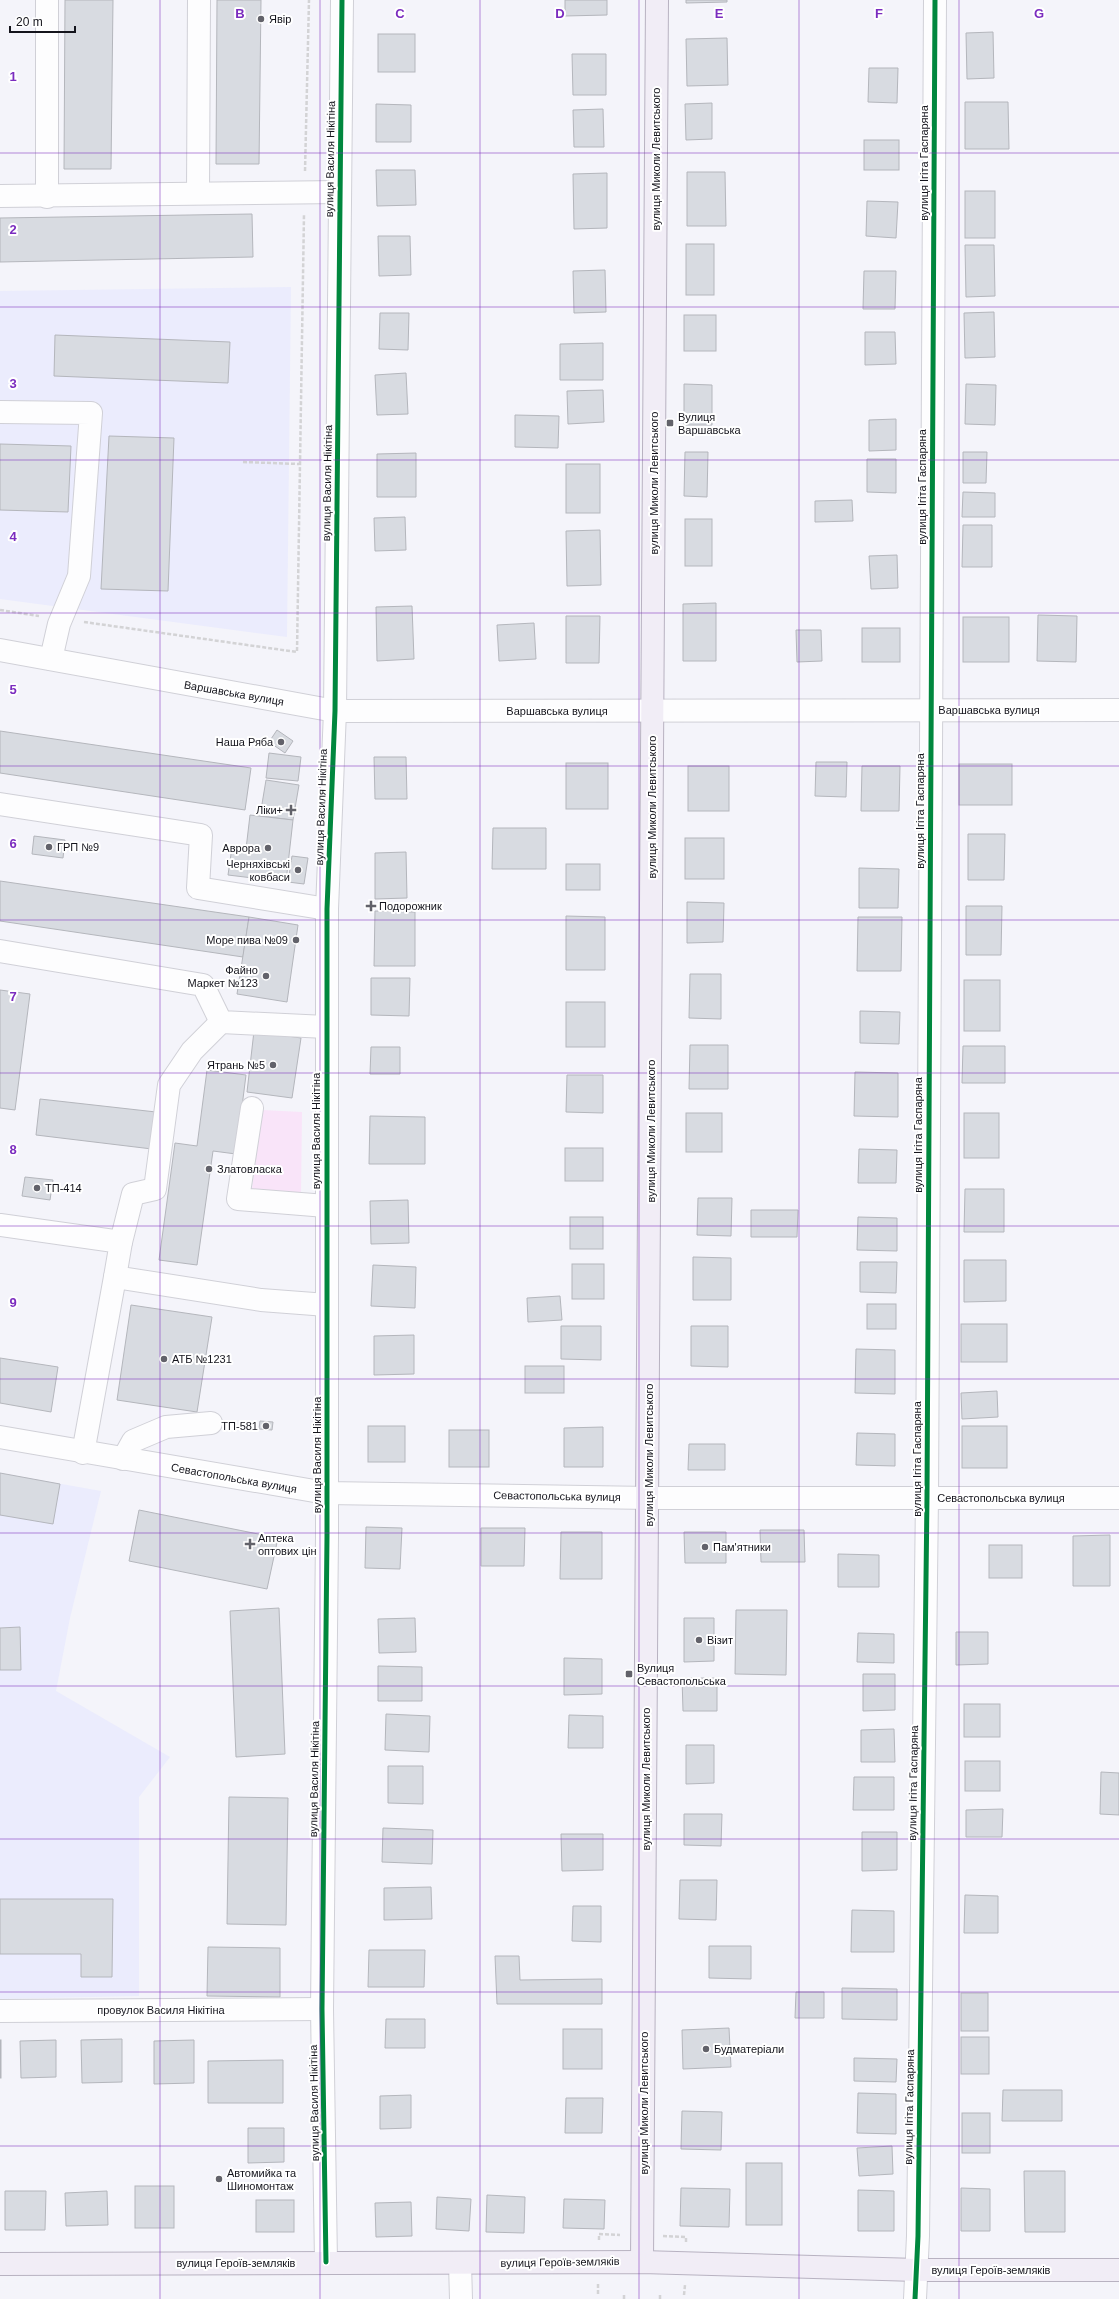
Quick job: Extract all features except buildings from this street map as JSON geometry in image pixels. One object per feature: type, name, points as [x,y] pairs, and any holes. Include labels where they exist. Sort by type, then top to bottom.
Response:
[{"type":"main road","name":"вулиця Миколи Левитського","points":[[642,2262],[649,1498],[657,0]]},
{"type":"main road","name":"вулиця Героїв-земляків","points":[[0,2264],[642,2262],[917,2270],[1119,2270]]},
{"type":"street","points":[[47,0],[47,197]]},
{"type":"street","points":[[198,193],[199,0]]},
{"type":"street","name":"вулиця Василя Нікітіна","points":[[326,2262],[322,2009],[327,1305],[326,1027],[327,909],[335,711],[342,0]]},
{"type":"street","name":"вулиця Ігіта Гаспаряна","points":[[915,2299],[917,2270],[927,1497],[930,710],[935,0]]},
{"type":"street","points":[[0,196],[47,197],[198,193],[340,192]]},
{"type":"street","points":[[0,412],[90,414],[79,576],[59,624],[51,659]]},
{"type":"street","name":"Варшавська вулиця","points":[[0,650],[335,711],[653,712],[1119,710]]},
{"type":"street","points":[[0,804],[201,835],[198,888],[327,909]]},
{"type":"street","points":[[0,951],[203,985],[221,1022]]},
{"type":"street","points":[[83,1453],[121,1242],[132,1194],[155,1189],[169,1085],[192,1051],[221,1022],[326,1027]]},
{"type":"street","points":[[252,1108],[238,1199],[326,1206]]},
{"type":"street","points":[[0,1225],[121,1242]]},
{"type":"street","points":[[115,1277],[260,1308],[327,1305]]},
{"type":"street","points":[[123,1459],[133,1441],[166,1427],[211,1423]]},
{"type":"street","name":"Севастопольська вулиця","points":[[0,1437],[83,1453],[326,1493],[649,1498],[1119,1498]]},
{"type":"street","name":"провулок Василя Нікітіна","points":[[0,2012],[322,2009]]},
{"type":"street","points":[[460,2263],[461,2299]]},
{"type":"path","points":[[78,621],[297,652],[304,193],[310,0]]},
{"type":"path","points":[[243,462],[299,464]]},
{"type":"path","points":[[0,610],[47,617]]},
{"type":"path","points":[[624,2294],[624,2299]]},
{"type":"path","points":[[660,2294],[660,2299]]},
{"type":"shaded area","points":[[291,287],[287,637],[0,599],[0,291]]},
{"type":"shaded area","points":[[262,1110],[302,1112],[301,1196],[252,1189]]},
{"type":"shaded area","points":[[0,1473],[101,1491],[70,1618],[56,1691],[170,1757],[139,1797],[139,1996],[0,1999]]},
{"type":"cycle path","points":[[326,2262],[322,2009],[327,1537],[327,909],[335,711],[342,0]]},
{"type":"cycle path","points":[[915,2299],[918,2236],[927,1497],[935,0]]},
{"type":"place","name":"Явір","points":[[261,19]]},
{"type":"place","name":"Вулиця Варшавська","points":[[670,423]]},
{"type":"place","name":"Наша Ряба","points":[[281,742]]},
{"type":"place","name":"Ліки+","points":[[291,810]]},
{"type":"place","name":"ГРП №9","points":[[49,847]]},
{"type":"place","name":"Аврора","points":[[268,848]]},
{"type":"place","name":"Черняхівські ковбаси","points":[[298,870]]},
{"type":"place","name":"Подорожник","points":[[371,906]]},
{"type":"place","name":"Море пива №09","points":[[296,940]]},
{"type":"place","name":"Файно Маркет №123","points":[[266,976]]},
{"type":"place","name":"Ятрань №5","points":[[273,1065]]},
{"type":"place","name":"Златовласка","points":[[209,1169]]},
{"type":"place","name":"ТП-414","points":[[37,1188]]},
{"type":"place","name":"АТБ №1231","points":[[164,1359]]},
{"type":"place","name":"ТП-581","points":[[266,1426]]},
{"type":"place","name":"Аптека оптових цін","points":[[250,1544]]},
{"type":"place","name":"Пам'ятники","points":[[705,1547]]},
{"type":"place","name":"Візит","points":[[699,1640]]},
{"type":"place","name":"Вулиця Севастопольська","points":[[629,1674]]},
{"type":"place","name":"Будматеріали","points":[[706,2049]]},
{"type":"place","name":"Автомийка та Шиномонтаж","points":[[219,2179]]}]
